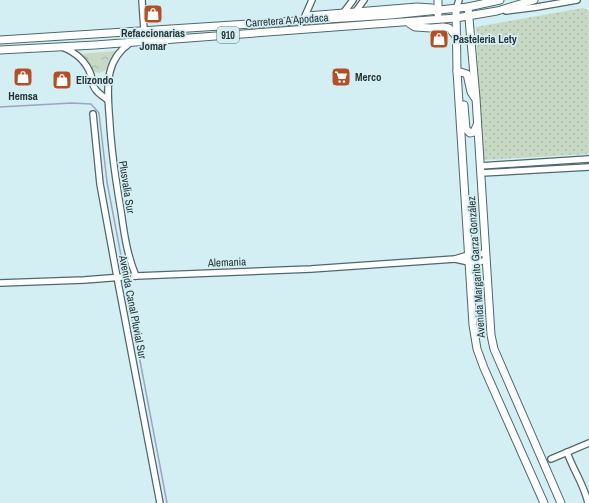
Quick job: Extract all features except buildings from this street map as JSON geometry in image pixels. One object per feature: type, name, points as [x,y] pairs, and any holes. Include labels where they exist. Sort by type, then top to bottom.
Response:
[{"type":"main road","points":[[438,0],[439,23],[449,28],[457,37]]},
{"type":"main road","name":"Carretera A Apodaca","points":[[0,40],[144,28],[438,11],[468,7],[480,2],[500,0]]},
{"type":"main road","name":"Carretera A Apodaca","points":[[0,50],[130,43],[406,23],[439,23],[456,18],[469,17],[497,11],[534,0]]},
{"type":"main road","points":[[144,28],[421,7],[438,11]]},
{"type":"main road","name":"Avenida Margarito Garza González","points":[[468,7],[476,98],[485,262],[491,335],[494,349],[560,503]]},
{"type":"main road","name":"Avenida Margarito Garza González","points":[[456,9],[459,90],[473,325],[477,349],[544,503]]},
{"type":"main road","points":[[458,71],[467,74],[470,92],[476,98]]},
{"type":"main road","points":[[459,90],[464,99],[466,129],[470,133],[474,132],[477,124]]},
{"type":"street","points":[[142,0],[144,28]]},
{"type":"street","points":[[305,16],[312,0]]},
{"type":"street","points":[[344,12],[353,0]]},
{"type":"street","points":[[356,11],[364,0]]},
{"type":"street","points":[[456,9],[459,0]]},
{"type":"street","points":[[463,0],[468,7]]},
{"type":"street","points":[[497,11],[521,10],[578,0]]},
{"type":"street","name":"Plusvalia Sur","points":[[130,43],[122,49],[113,62],[109,77],[108,100],[112,157],[125,239],[131,264],[136,276]]},
{"type":"street","points":[[60,46],[68,49],[82,59],[90,74],[94,88],[108,100]]},
{"type":"street","name":"Avenida Canal Pluvial Sur","points":[[93,114],[100,184],[116,277],[160,503]]},
{"type":"street","points":[[480,169],[589,159]]},
{"type":"street","points":[[480,169],[589,167]]},
{"type":"street","name":"Alemania","points":[[469,259],[485,253]]},
{"type":"street","name":"Alemania","points":[[0,283],[311,269],[455,259],[469,259],[485,262]]},
{"type":"street","points":[[552,459],[589,443]]},
{"type":"street","points":[[567,452],[571,465],[584,488],[588,503]]},
{"type":"green space","points":[[583,8],[589,11],[589,154],[483,160],[476,27]]},
{"type":"green space","points":[[433,15],[55,41],[42,40]]},
{"type":"green space","points":[[116,51],[106,70],[100,73],[93,72],[80,54]]},
{"type":"green space","points":[[589,162],[589,165],[481,170],[481,168]]},
{"type":"waterway","points":[[0,107],[72,103],[91,104],[99,113],[107,182],[123,266]]},
{"type":"waterway","points":[[127,292],[167,503]]},
{"type":"place","name":"Refaccionarias Jomar","points":[[153,14]]},
{"type":"place","name":"Pasteleria Lety","points":[[439,39]]},
{"type":"place","name":"Hemsa","points":[[23,77]]},
{"type":"place","name":"Merco","points":[[341,77]]},
{"type":"place","name":"Elizondo","points":[[62,80]]}]
